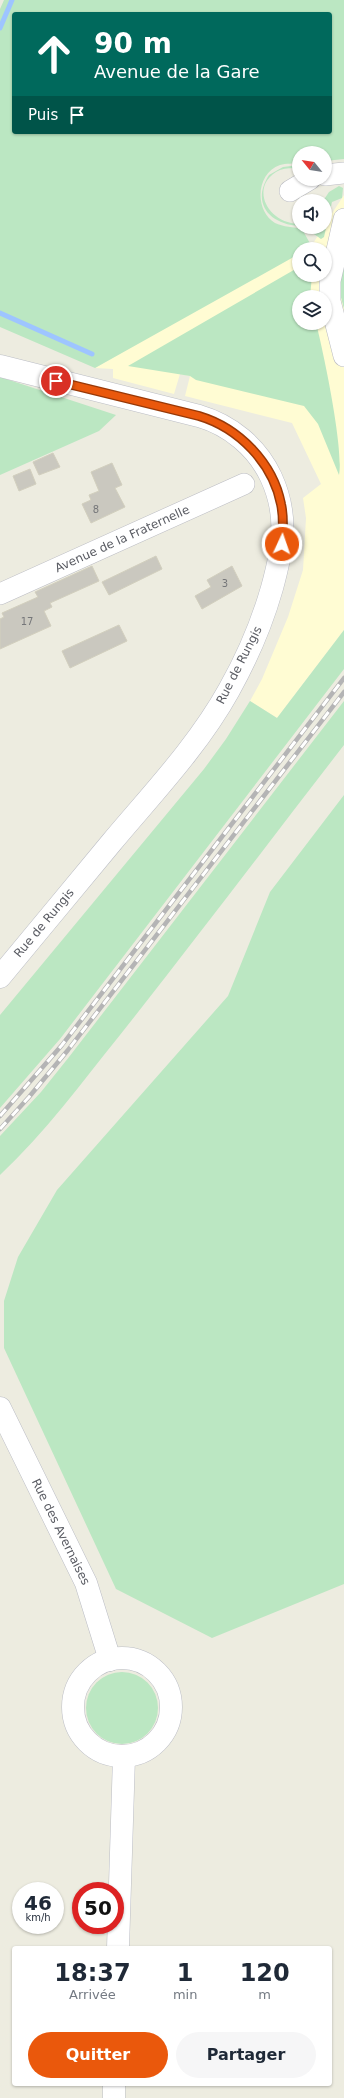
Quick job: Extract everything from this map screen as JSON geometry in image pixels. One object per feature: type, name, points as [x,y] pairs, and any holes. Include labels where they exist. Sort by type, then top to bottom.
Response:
[{"type":"main road","name":"Rue de Rungis","points":[[0,366],[212,420],[232,431],[250,448],[267,469],[282,505],[283,531],[280,558],[266,607],[248,653],[229,690],[211,719],[184,755],[0,977]]},
{"type":"main road","name":"Rue des Avernaises","points":[[0,1408],[86,1583],[110,1660]]},
{"type":"main road","points":[[126,1658],[142,1662],[156,1672],[166,1685],[172,1705],[170,1720],[163,1734],[153,1746],[139,1754],[124,1757],[106,1754],[91,1745],[80,1731],[74,1715],[74,1697],[81,1681],[94,1668],[110,1660],[126,1658]]},
{"type":"main road","points":[[118,1946],[124,1757]]},
{"type":"main road","points":[[114,2086],[114,2098]]},
{"type":"street","points":[[332,174],[344,173]]},
{"type":"street","points":[[290,191],[298,186]]},
{"type":"street","points":[[344,220],[330,281],[330,301],[344,356]]},
{"type":"street","name":"Avenue de la Fraternelle","points":[[0,594],[244,484]]},
{"type":"shaded area","points":[[344,195],[344,630],[277,718],[250,701],[262,679],[288,617],[303,570],[306,518],[303,498],[321,484],[292,423],[185,396],[190,376],[180,374],[174,394],[113,378],[113,369],[95,368],[292,254],[292,282],[332,282],[332,242],[314,242],[319,234],[332,234],[332,213]]},
{"type":"green space","points":[[4,0],[344,0],[344,159],[332,160],[332,146],[292,146],[292,163],[282,164],[272,169],[262,183],[261,201],[268,217],[275,223],[292,227],[292,234],[305,234],[309,242],[292,242],[292,258],[95,368],[0,327],[0,9]]},
{"type":"green space","points":[[292,166],[292,168],[280,170],[271,176],[265,184],[263,193],[265,202],[270,210],[277,217],[292,223],[292,225],[279,221],[272,216],[266,210],[263,203],[262,194],[264,185],[269,175],[283,167]]},
{"type":"green space","points":[[339,186],[343,188],[342,198],[332,202],[332,194],[328,194]]},
{"type":"green space","points":[[314,234],[325,234],[324,237],[321,239]]},
{"type":"green space","points":[[344,263],[344,309],[339,290]]},
{"type":"green space","points":[[292,271],[292,282],[311,282],[311,290],[292,290],[292,330],[318,330],[324,356],[336,424],[339,445],[339,475],[318,424],[304,406],[196,380],[190,376],[128,366]]},
{"type":"green space","points":[[0,377],[116,415],[99,431],[0,475]]},
{"type":"green space","points":[[344,630],[344,669],[60,1039],[0,1108],[0,1015],[204,769],[226,739],[250,701],[277,718]]},
{"type":"green space","points":[[344,701],[344,745],[177,963],[77,1089],[48,1125],[0,1175],[0,1136],[41,1092],[69,1057]]},
{"type":"green space","points":[[344,795],[344,1584],[212,1638],[116,1589],[4,1348],[4,1301],[18,1257],[57,1190],[228,996],[270,892]]},
{"type":"green space","points":[[115,1672],[129,1672],[148,1682],[158,1701],[158,1715],[148,1734],[129,1744],[115,1744],[96,1734],[86,1715],[86,1701],[96,1682]]},
{"type":"building","points":[[53,453],[60,467],[39,475],[33,462]]},
{"type":"building","points":[[112,463],[122,485],[115,488],[125,507],[91,523],[82,504],[91,500],[89,495],[99,491],[91,472]]},
{"type":"building","points":[[30,469],[36,484],[19,491],[13,476]]},
{"type":"building","points":[[156,556],[162,569],[109,595],[102,582]]},
{"type":"building","points":[[92,566],[99,581],[50,603],[52,607],[44,611],[51,626],[0,649],[0,619],[4,617],[2,613],[38,597],[35,592]]},
{"type":"building","points":[[232,566],[242,586],[202,609],[195,596],[211,587],[207,580]]},
{"type":"building","points":[[119,625],[127,641],[70,668],[62,651]]},
{"type":"waterway","points":[[0,28],[12,0]]},
{"type":"waterway","points":[[0,313],[92,354]]},
{"type":"railway","points":[[0,1116],[62,1045],[344,678]]},
{"type":"railway","points":[[0,1129],[68,1050],[344,692]]},
{"type":"route","points":[[56,381],[199,416],[212,420],[232,431],[260,458],[267,469],[279,496],[282,505],[282,544]]}]
